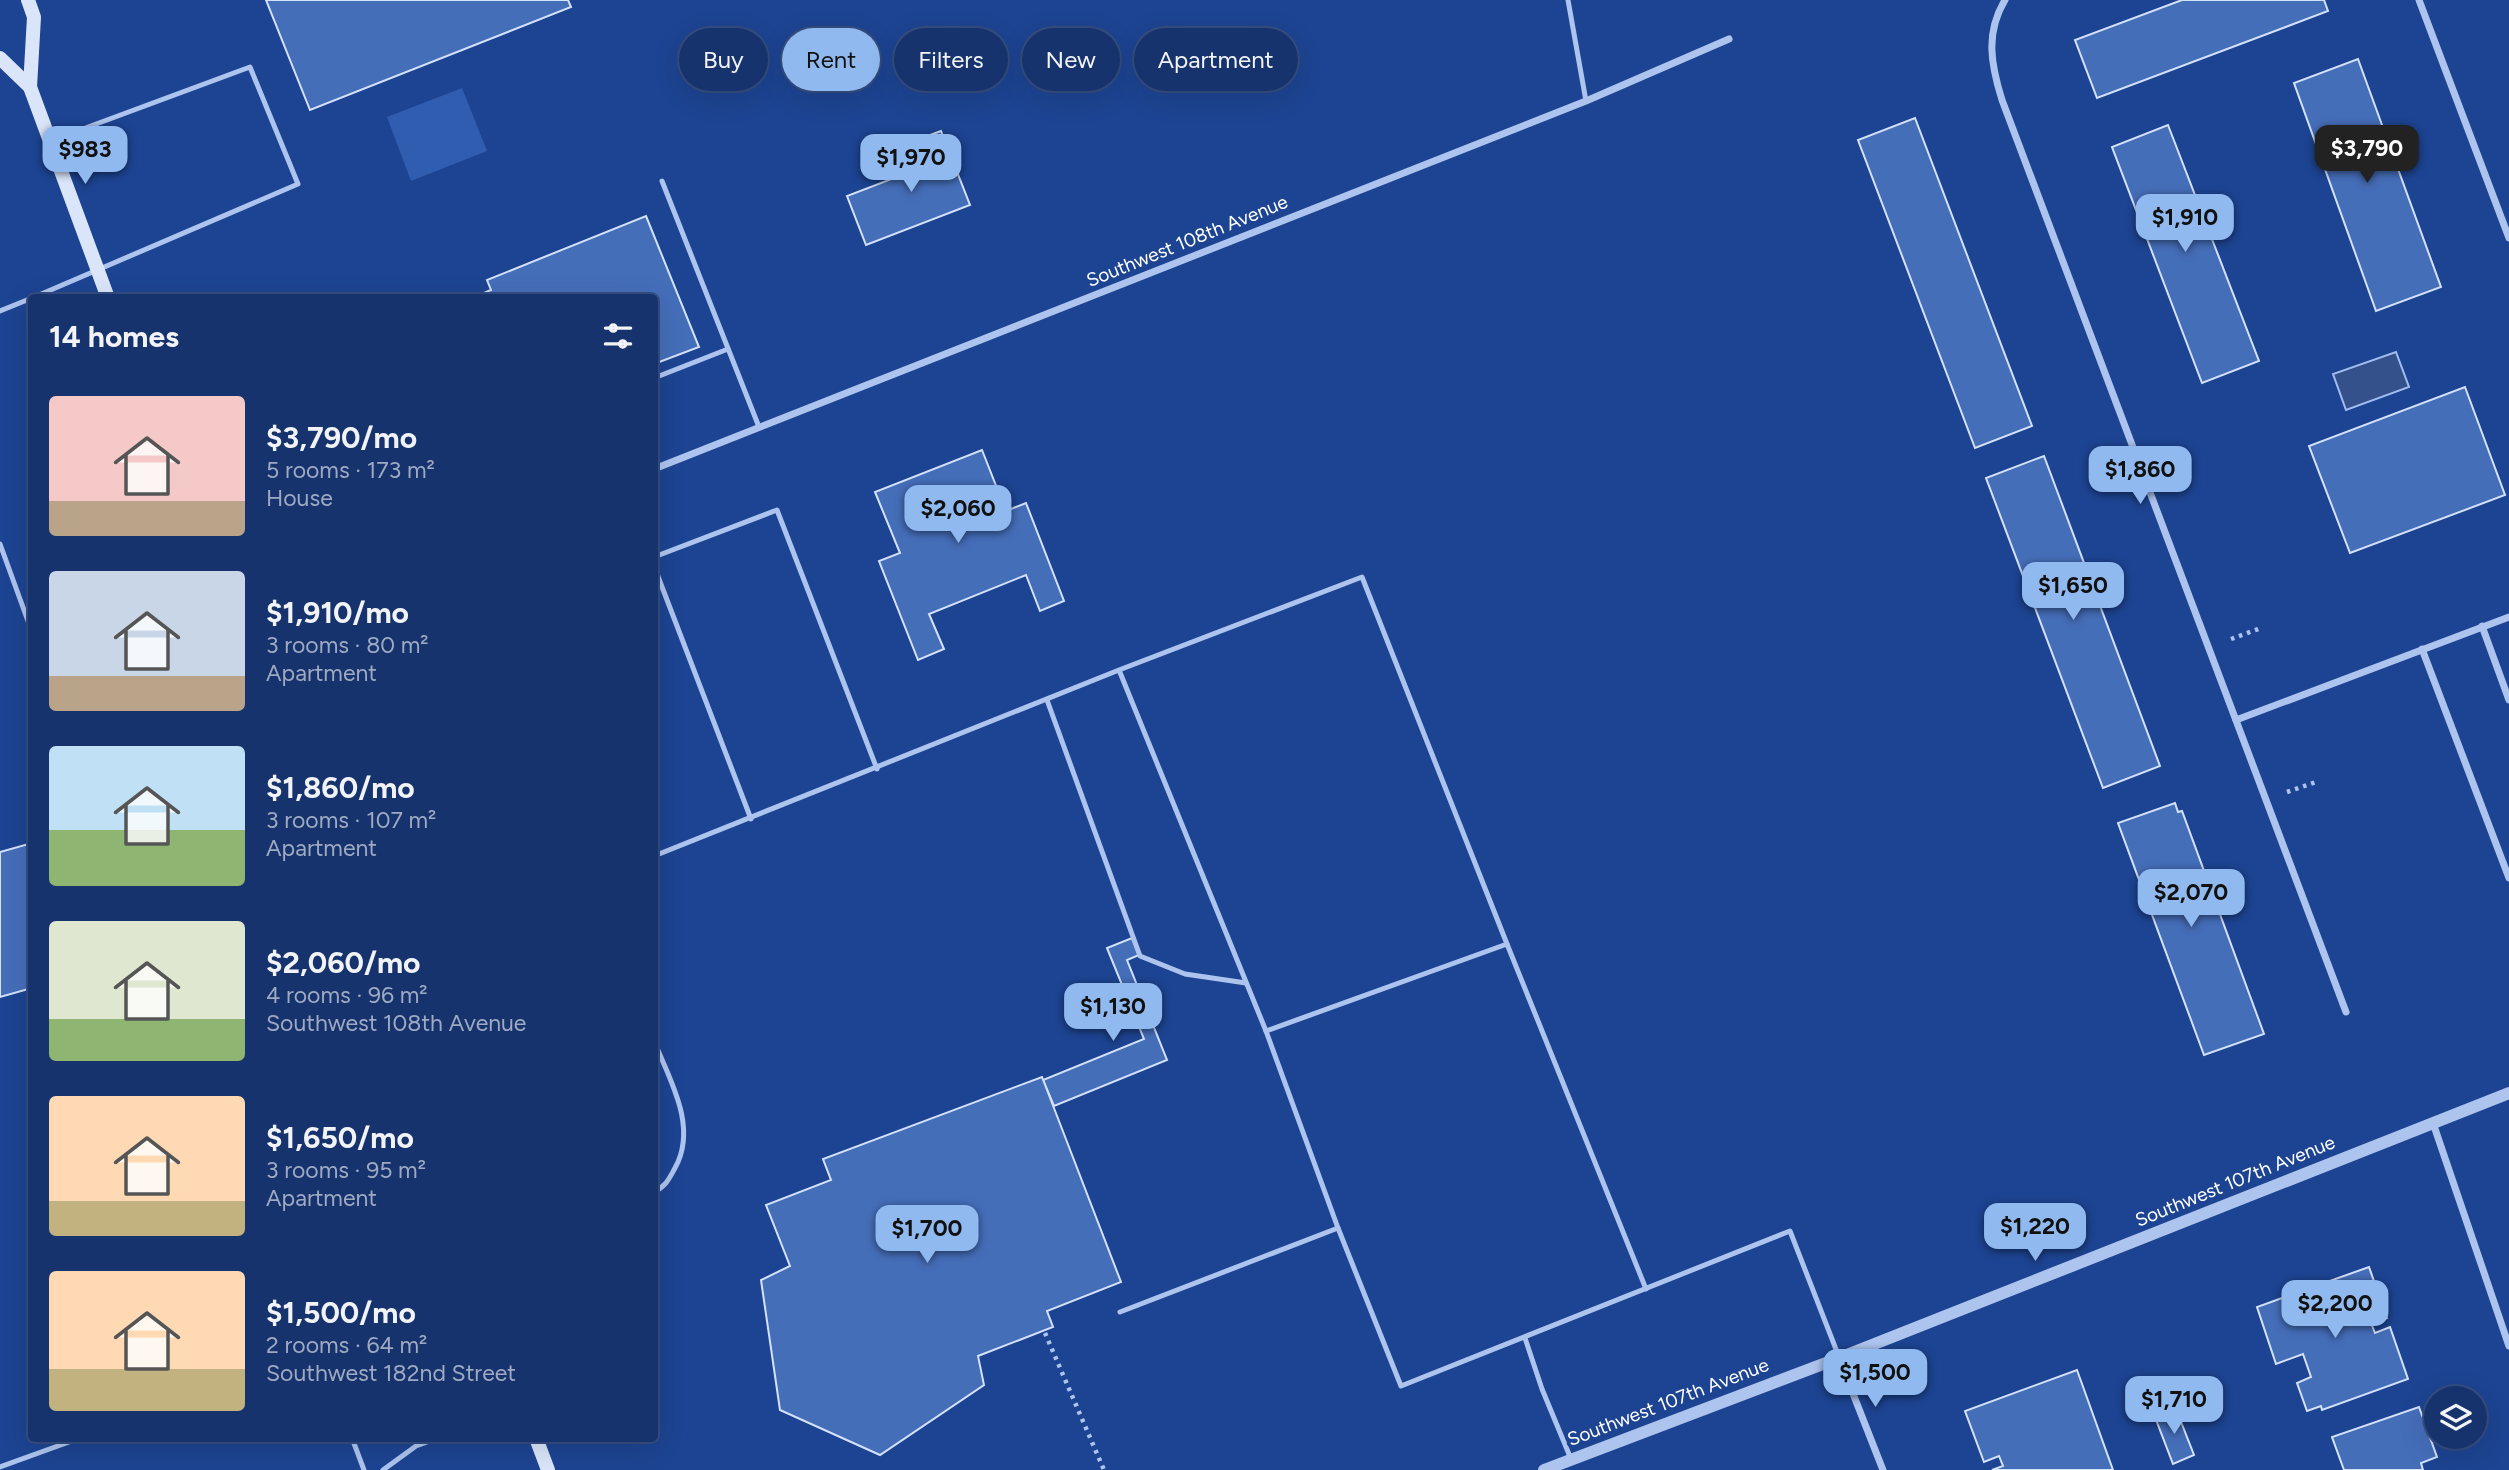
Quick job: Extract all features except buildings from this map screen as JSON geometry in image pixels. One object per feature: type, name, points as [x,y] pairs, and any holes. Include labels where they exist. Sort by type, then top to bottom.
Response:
[{"type":"main road","points":[[28,0],[34,17],[30,87],[107,294]]},
{"type":"main road","points":[[0,58],[30,87]]},
{"type":"main road","points":[[538,1442],[548,1470]]},
{"type":"street","points":[[2005,0],[1993,25],[1993,71],[2346,1012]]},
{"type":"street","points":[[2419,0],[2509,238]]},
{"type":"street","name":"Southwest 108th Avenue","points":[[658,467],[1586,101],[1729,39]]},
{"type":"street","points":[[2236,720],[2509,617]]},
{"type":"street","points":[[2482,626],[2509,700]]},
{"type":"street","points":[[2422,649],[2509,878]]},
{"type":"street","name":"Southwest 107th Avenue","points":[[1544,1470],[1839,1358],[2509,1093]]},
{"type":"street","points":[[2433,1123],[2509,1346]]},
{"type":"street","points":[[1839,1358],[1882,1470]]},
{"type":"lane","points":[[1568,0],[1586,101]]},
{"type":"lane","points":[[41,294],[298,184],[250,67],[50,141]]},
{"type":"lane","points":[[662,181],[759,427]]},
{"type":"lane","points":[[0,311],[28,300]]},
{"type":"lane","points":[[658,376],[729,349]]},
{"type":"lane","points":[[658,555],[777,510],[877,769]]},
{"type":"lane","points":[[0,544],[28,621]]},
{"type":"lane","points":[[658,576],[751,819]]},
{"type":"lane","points":[[658,854],[1119,670],[1362,577],[1646,1289]]},
{"type":"lane","points":[[1119,670],[1266,1031],[1338,1228],[1401,1386],[1790,1231],[1839,1358]]},
{"type":"lane","points":[[1047,700],[1140,956],[1185,974],[1246,982]]},
{"type":"lane","points":[[1266,1031],[1507,944]]},
{"type":"lane","points":[[658,1051],[685,1121],[682,1156],[665,1186],[658,1190]]},
{"type":"lane","points":[[1120,1312],[1338,1228]]},
{"type":"lane","points":[[1525,1338],[1542,1389],[1572,1459]]},
{"type":"lane","points":[[0,1467],[69,1442]]},
{"type":"lane","points":[[353,1442],[363,1470]]},
{"type":"lane","points":[[383,1470],[416,1446],[427,1442]]},
{"type":"path","points":[[2227,641],[2260,628]]},
{"type":"path","points":[[2286,793],[2319,780]]},
{"type":"path","points":[[1045,1334],[1104,1470]]},
{"type":"shaded area","points":[[462,88],[487,151],[411,181],[387,117]]},
{"type":"shaded area","points":[[2396,352],[2409,387],[2346,410],[2333,374]]}]
